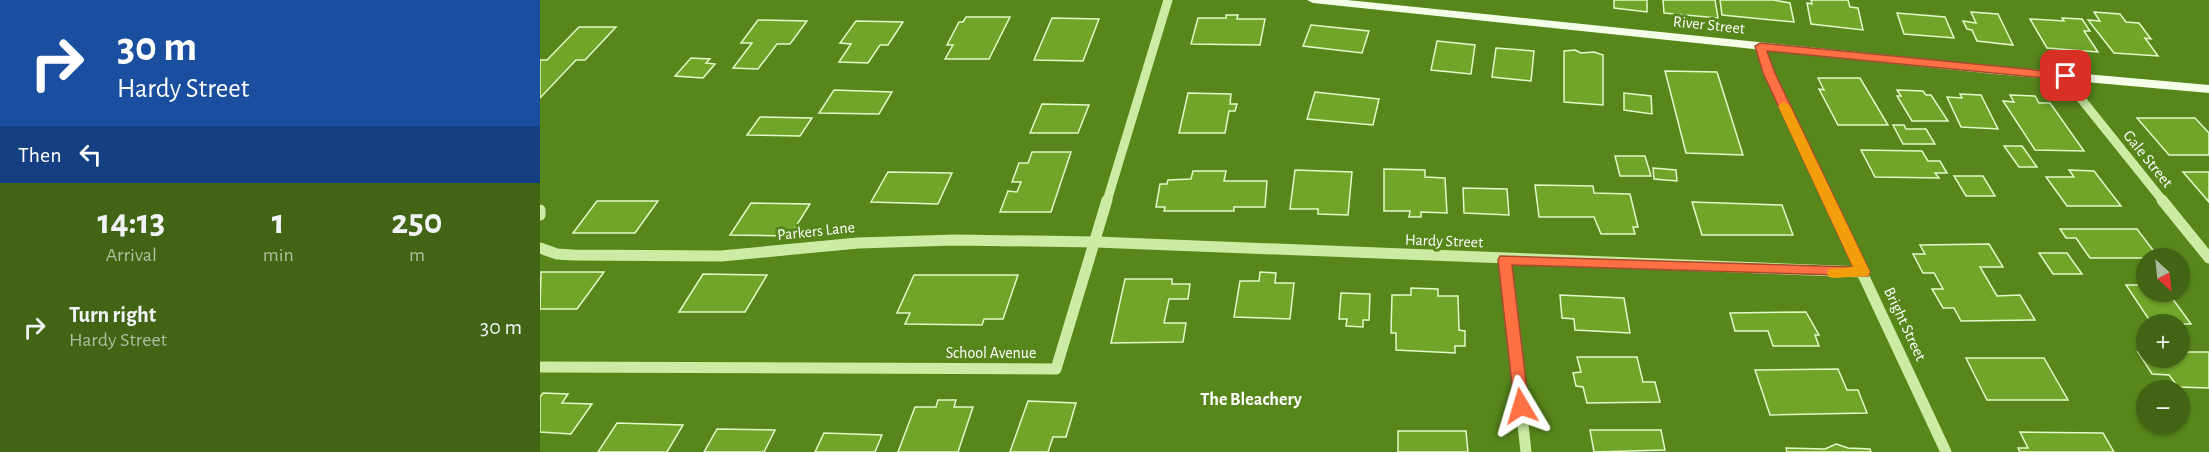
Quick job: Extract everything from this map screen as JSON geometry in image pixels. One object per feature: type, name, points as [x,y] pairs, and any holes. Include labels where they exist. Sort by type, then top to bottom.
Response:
[{"type":"main road","name":"River Street","points":[[1314,0],[1760,46],[2209,88]]},
{"type":"street","name":"School Avenue","points":[[540,367],[1056,369],[1168,0]]},
{"type":"street","name":"Bright Street","points":[[1760,46],[1769,73],[1946,452]]},
{"type":"street","name":"Gale Street","points":[[2066,76],[2209,258]]},
{"type":"street","points":[[540,210],[540,215]]},
{"type":"street","name":"Parkers Lane","points":[[540,248],[557,254],[573,255],[721,256],[892,241],[1096,242]]},
{"type":"street","name":"Hardy Street","points":[[1096,242],[1505,260],[1863,272]]},
{"type":"street","points":[[1505,260],[1527,452]]},
{"type":"building","points":[[1614,0],[1647,0],[1647,12],[1614,8]]},
{"type":"building","points":[[1663,0],[1715,0],[1718,18],[1664,13]]},
{"type":"building","points":[[1720,0],[1773,0],[1790,3],[1794,22],[1722,15]]},
{"type":"building","points":[[1811,0],[1848,0],[1850,7],[1858,8],[1863,30],[1811,24],[1807,3],[1812,4]]},
{"type":"building","points":[[1971,12],[1998,14],[2013,45],[1977,41],[1972,30],[1967,29],[1963,21],[1976,23]]},
{"type":"building","points":[[2094,12],[2120,14],[2126,22],[2139,23],[2151,39],[2145,38],[2158,56],[2114,53],[2088,20],[2100,21]]},
{"type":"building","points":[[1897,13],[1945,17],[1954,38],[1904,34]]},
{"type":"building","points":[[1226,15],[1238,15],[1237,19],[1265,19],[1260,45],[1191,44],[1198,18],[1226,18]]},
{"type":"building","points":[[966,17],[1010,17],[989,59],[945,59],[953,45],[947,45],[959,22],[963,22]]},
{"type":"building","points":[[1052,18],[1099,19],[1083,61],[1034,60]]},
{"type":"building","points":[[2062,18],[2082,19],[2090,31],[2084,31],[2098,52],[2047,48],[2030,19],[2064,21]]},
{"type":"building","points":[[758,20],[807,21],[790,44],[777,44],[758,69],[733,68],[752,43],[741,43]]},
{"type":"building","points":[[856,21],[903,22],[888,45],[880,45],[868,63],[839,62],[851,44],[840,43]]},
{"type":"building","points":[[1311,25],[1369,31],[1362,53],[1303,46]]},
{"type":"building","points":[[579,27],[616,27],[585,60],[576,60],[540,98],[540,60],[547,60]]},
{"type":"building","points":[[1437,41],[1475,45],[1471,74],[1431,70]]},
{"type":"building","points":[[1496,48],[1534,51],[1531,81],[1492,77]]},
{"type":"building","points":[[1575,50],[1581,53],[1594,52],[1603,55],[1603,105],[1564,102],[1564,51]]},
{"type":"building","points":[[691,58],[710,59],[706,63],[715,64],[703,78],[675,76]]},
{"type":"building","points":[[1665,71],[1717,72],[1743,155],[1686,153]]},
{"type":"building","points":[[1818,78],[1860,78],[1888,125],[1838,125],[1819,89],[1824,90]]},
{"type":"building","points":[[834,90],[892,92],[879,114],[819,113]]},
{"type":"building","points":[[1897,90],[1923,91],[1926,95],[1931,95],[1948,121],[1912,121],[1897,96],[1901,96]]},
{"type":"building","points":[[1315,92],[1379,99],[1373,125],[1307,119]]},
{"type":"building","points":[[1188,93],[1231,94],[1230,104],[1237,104],[1235,111],[1229,111],[1225,133],[1179,133]]},
{"type":"building","points":[[1624,93],[1651,96],[1652,114],[1624,110]]},
{"type":"building","points":[[1960,94],[1981,95],[1998,129],[1961,127],[1947,97],[1962,98]]},
{"type":"building","points":[[2010,95],[2035,96],[2039,103],[2050,103],[2084,151],[2035,150],[2003,101],[2014,102]]},
{"type":"building","points":[[1042,104],[1089,105],[1078,133],[1030,133]]},
{"type":"building","points":[[760,117],[812,118],[800,136],[747,135]]},
{"type":"building","points":[[2137,118],[2195,118],[2209,133],[2209,155],[2169,155]]},
{"type":"building","points":[[1893,125],[1904,125],[1906,129],[1926,129],[1935,144],[1903,144]]},
{"type":"building","points":[[2004,146],[2022,146],[2037,167],[2019,167]]},
{"type":"building","points":[[1861,150],[1922,151],[1928,161],[1940,161],[1947,173],[1935,173],[1939,178],[1875,177]]},
{"type":"building","points":[[1032,152],[1071,152],[1051,212],[1000,212],[1008,191],[1017,192],[1021,182],[1012,182],[1019,163],[1028,163]]},
{"type":"building","points":[[1615,156],[1645,156],[1651,176],[1620,176]]},
{"type":"building","points":[[1653,168],[1676,170],[1677,181],[1654,179]]},
{"type":"building","points":[[1384,169],[1425,170],[1425,177],[1445,178],[1447,213],[1421,212],[1421,217],[1409,217],[1410,211],[1384,211]]},
{"type":"building","points":[[1295,170],[1352,172],[1348,215],[1318,214],[1318,209],[1290,209]]},
{"type":"building","points":[[2069,170],[2094,171],[2121,206],[2067,206],[2046,177],[2074,177]]},
{"type":"building","points":[[1193,171],[1226,171],[1224,181],[1267,181],[1265,207],[1234,207],[1234,211],[1164,211],[1165,207],[1156,207],[1160,184],[1167,184],[1168,180],[1191,179]]},
{"type":"building","points":[[888,172],[952,173],[938,204],[871,202]]},
{"type":"building","points":[[2183,172],[2209,172],[2209,202]]},
{"type":"building","points":[[1954,176],[1983,176],[1995,196],[1966,196]]},
{"type":"building","points":[[1535,185],[1593,186],[1594,193],[1630,194],[1638,227],[1633,227],[1635,234],[1601,234],[1594,217],[1539,217]]},
{"type":"building","points":[[1463,188],[1507,189],[1509,215],[1464,213]]},
{"type":"building","points":[[597,201],[658,201],[635,233],[573,233]]},
{"type":"building","points":[[1692,202],[1782,205],[1793,235],[1702,235]]},
{"type":"building","points":[[751,203],[810,204],[790,236],[730,235]]},
{"type":"building","points":[[2060,229],[2137,229],[2151,248],[2136,248],[2136,258],[2090,258],[2076,238],[2066,238]]},
{"type":"building","points":[[1989,244],[2003,267],[1980,267],[1997,296],[2020,295],[2035,320],[1961,321],[1954,308],[1943,308],[1932,289],[1943,289],[1934,273],[1923,273],[1913,254],[1925,254],[1920,245]]},
{"type":"building","points":[[2039,253],[2067,253],[2082,274],[2053,274]]},
{"type":"building","points":[[541,272],[604,272],[577,309],[540,309]]},
{"type":"building","points":[[1260,272],[1276,273],[1275,283],[1294,283],[1290,319],[1234,317],[1240,281],[1259,281]]},
{"type":"building","points":[[703,274],[767,275],[745,312],[679,312]]},
{"type":"building","points":[[914,275],[1018,275],[1003,319],[984,319],[982,325],[905,324],[910,313],[897,313]]},
{"type":"building","points":[[1125,279],[1172,279],[1172,284],[1190,284],[1188,299],[1169,299],[1164,323],[1186,323],[1183,342],[1111,343]]},
{"type":"building","points":[[2126,285],[2136,285],[2136,300]]},
{"type":"building","points":[[1411,288],[1438,289],[1438,296],[1458,296],[1459,330],[1465,331],[1465,346],[1455,346],[1455,353],[1396,350],[1396,333],[1391,333],[1392,295],[1411,295]]},
{"type":"building","points":[[1341,293],[1370,294],[1369,320],[1363,320],[1363,327],[1346,326],[1347,319],[1339,319]]},
{"type":"building","points":[[1560,295],[1624,298],[1630,333],[1575,330],[1574,319],[1562,318]]},
{"type":"building","points":[[2137,302],[2175,302],[2184,314],[2145,314]]},
{"type":"building","points":[[1806,312],[1819,335],[1815,335],[1819,346],[1773,346],[1768,331],[1735,331],[1730,313]]},
{"type":"building","points":[[2190,352],[2209,352],[2209,388],[2190,387],[2190,380],[2173,380],[2169,375],[2152,374],[2148,368],[2190,368]]},
{"type":"building","points":[[1577,357],[1637,357],[1643,382],[1655,382],[1660,402],[1587,403],[1583,387],[1576,386],[1573,373],[1581,372]]},
{"type":"building","points":[[1966,358],[2044,358],[2068,400],[1987,400]]},
{"type":"building","points":[[1838,369],[1847,390],[1858,390],[1867,413],[1770,415],[1755,370]]},
{"type":"building","points":[[543,393],[568,394],[562,403],[592,404],[571,434],[540,432],[540,397]]},
{"type":"building","points":[[938,400],[956,400],[954,407],[973,407],[958,452],[898,452],[915,407],[936,407]]},
{"type":"building","points":[[1028,401],[1076,403],[1066,437],[1053,437],[1048,452],[1010,452]]},
{"type":"building","points":[[617,423],[683,425],[667,452],[598,452]]},
{"type":"building","points":[[717,429],[775,430],[764,452],[704,452]]},
{"type":"building","points":[[1590,430],[1661,430],[1665,450],[1594,452]]},
{"type":"building","points":[[1398,431],[1466,431],[1468,452],[1398,452]]},
{"type":"building","points":[[2020,432],[2103,433],[2114,452],[2020,452],[2018,448],[2028,448]]},
{"type":"building","points":[[824,433],[882,435],[875,452],[815,452]]},
{"type":"building","points":[[1836,444],[1848,448],[1870,449],[1871,452],[1787,452],[1786,448],[1825,449]]},
{"type":"slow traffic","points":[[1784,106],[1863,272],[1834,273]]},
{"type":"district","name":"The Bleachery","points":[[1251,400]]},
{"type":"route","points":[[1521,406],[1505,260],[1839,273],[1863,272],[1769,73],[1760,46],[2066,76]]}]
